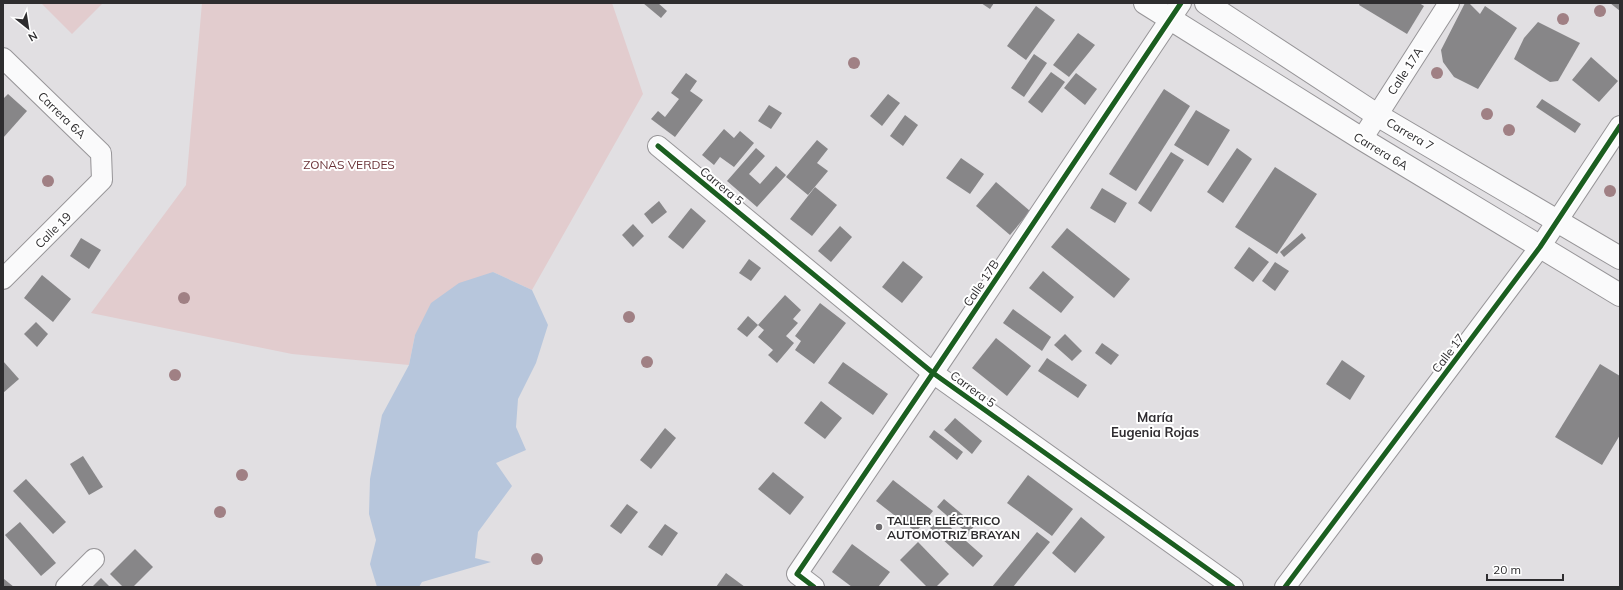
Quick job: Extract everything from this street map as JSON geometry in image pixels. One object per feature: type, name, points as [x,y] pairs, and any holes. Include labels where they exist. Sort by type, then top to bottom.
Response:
[{"type":"main road","name":"Carrera 6A","points":[[1144,3],[1175,12],[1362,139],[1620,295]]},
{"type":"main road","name":"Carrera 7","points":[[1206,3],[1377,115],[1620,258]]},
{"type":"street","name":"Calle 17A","points":[[1362,139],[1449,3]]},
{"type":"street","name":"Calle 17B","points":[[814,587],[797,574],[1175,12]]},
{"type":"street","name":"Carrera 6A","points":[[3,58],[101,152],[102,180]]},
{"type":"street","name":"Calle 17","points":[[1285,587],[1540,247],[1620,126]]},
{"type":"street","name":"Carrera 5","points":[[658,146],[933,373],[1233,587]]},
{"type":"street","name":"Calle 19","points":[[3,279],[102,180]]},
{"type":"street","points":[[66,587],[94,559]]},
{"type":"green space","points":[[41,3],[103,3],[72,34]]},
{"type":"green space","name":"ZONAS VERDES","points":[[202,3],[612,3],[643,94],[532,290],[493,272],[415,335],[409,365],[292,354],[91,313],[186,185]]},
{"type":"water","points":[[493,272],[532,290],[548,325],[536,363],[518,399],[516,427],[526,450],[496,463],[512,486],[478,532],[475,558],[491,562],[422,582],[419,587],[377,587],[370,564],[376,540],[369,514],[370,479],[382,415],[409,365],[415,335],[431,303],[459,283]]},
{"type":"building","points":[[643,3],[658,3],[667,11],[661,18]]},
{"type":"building","points":[[981,3],[994,3],[990,9]]},
{"type":"building","points":[[1360,3],[1419,3],[1424,6],[1407,34],[1359,5]]},
{"type":"building","points":[[1465,3],[1469,3],[1480,14],[1485,6],[1517,28],[1478,89],[1454,77],[1443,62],[1441,50]]},
{"type":"building","points":[[1610,3],[1620,3],[1620,11]]},
{"type":"building","points":[[1036,6],[1055,20],[1026,60],[1007,46]]},
{"type":"building","points":[[1538,22],[1580,43],[1558,81],[1550,82],[1514,59],[1524,38]]},
{"type":"building","points":[[1078,33],[1095,45],[1069,77],[1053,65]]},
{"type":"building","points":[[1034,54],[1047,63],[1024,97],[1011,88]]},
{"type":"building","points":[[1591,57],[1618,81],[1599,102],[1572,80]]},
{"type":"building","points":[[1051,72],[1065,82],[1042,113],[1028,102]]},
{"type":"building","points":[[686,73],[697,81],[690,91],[703,100],[675,137],[651,119],[658,111],[665,117],[679,99],[671,93]]},
{"type":"building","points":[[1076,73],[1097,89],[1085,105],[1064,88]]},
{"type":"building","points":[[1164,89],[1190,106],[1136,191],[1109,174]]},
{"type":"building","points":[[8,94],[27,111],[3,138],[3,99]]},
{"type":"building","points":[[888,94],[900,103],[882,126],[870,116]]},
{"type":"building","points":[[1542,99],[1581,124],[1575,133],[1536,107]]},
{"type":"building","points":[[769,105],[782,113],[771,129],[758,121]]},
{"type":"building","points":[[1196,110],[1230,130],[1208,166],[1174,145]]},
{"type":"building","points":[[905,115],[918,125],[903,146],[890,136]]},
{"type":"building","points":[[724,129],[734,138],[740,131],[754,143],[734,167],[720,157],[714,165],[702,155]]},
{"type":"building","points":[[817,140],[828,149],[817,163],[828,171],[808,195],[786,177]]},
{"type":"building","points":[[756,148],[765,156],[749,174],[760,184],[776,166],[786,175],[757,207],[727,181]]},
{"type":"building","points":[[1237,148],[1252,159],[1223,203],[1207,192]]},
{"type":"building","points":[[1171,152],[1184,160],[1151,212],[1138,203]]},
{"type":"building","points":[[961,158],[984,174],[970,194],[946,178]]},
{"type":"building","points":[[1275,167],[1317,194],[1277,254],[1235,227]]},
{"type":"building","points":[[996,182],[1030,211],[1010,235],[976,206]]},
{"type":"building","points":[[815,187],[837,205],[812,236],[790,219]]},
{"type":"building","points":[[1102,188],[1127,203],[1115,223],[1090,208]]},
{"type":"building","points":[[659,201],[667,212],[652,224],[644,214]]},
{"type":"building","points":[[691,208],[706,221],[683,249],[668,237]]},
{"type":"building","points":[[633,224],[644,236],[633,247],[622,235]]},
{"type":"building","points":[[840,226],[852,237],[831,262],[818,251]]},
{"type":"building","points":[[1067,228],[1130,279],[1114,298],[1051,247]]},
{"type":"building","points":[[1302,233],[1306,238],[1284,257],[1280,252]]},
{"type":"building","points":[[81,238],[101,250],[89,269],[70,256]]},
{"type":"building","points":[[1249,247],[1269,262],[1253,282],[1234,268]]},
{"type":"building","points":[[749,259],[761,268],[751,281],[739,273]]},
{"type":"building","points":[[903,261],[923,277],[902,303],[882,287]]},
{"type":"building","points":[[1275,262],[1289,271],[1275,291],[1262,281]]},
{"type":"building","points":[[1043,271],[1074,297],[1061,313],[1029,288]]},
{"type":"building","points":[[42,275],[71,299],[53,322],[24,298]]},
{"type":"building","points":[[785,295],[801,310],[793,319],[798,323],[786,336],[794,343],[777,363],[768,355],[773,350],[758,337],[764,330],[758,325]]},
{"type":"building","points":[[820,303],[846,323],[814,364],[795,350],[801,341],[795,336]]},
{"type":"building","points":[[1013,309],[1051,337],[1042,351],[1003,323]]},
{"type":"building","points":[[748,316],[758,325],[747,337],[737,329]]},
{"type":"building","points":[[36,322],[48,334],[37,347],[24,334]]},
{"type":"building","points":[[1065,334],[1082,351],[1072,361],[1054,345]]},
{"type":"building","points":[[996,338],[1031,366],[1007,396],[972,368]]},
{"type":"building","points":[[1102,343],[1119,355],[1111,365],[1095,353]]},
{"type":"building","points":[[1047,358],[1087,385],[1078,398],[1038,371]]},
{"type":"building","points":[[1342,360],[1365,376],[1350,400],[1326,384]]},
{"type":"building","points":[[3,361],[19,379],[3,393]]},
{"type":"building","points":[[843,362],[888,394],[873,415],[828,383]]},
{"type":"building","points":[[1600,364],[1620,376],[1620,435],[1602,465],[1555,437]]},
{"type":"building","points":[[821,401],[842,418],[825,439],[804,423]]},
{"type":"building","points":[[955,418],[982,441],[972,454],[944,430]]},
{"type":"building","points":[[665,428],[676,438],[651,469],[640,460]]},
{"type":"building","points":[[934,430],[963,452],[957,460],[929,437]]},
{"type":"building","points":[[83,456],[103,487],[89,495],[70,464]]},
{"type":"building","points":[[773,472],[804,497],[790,515],[758,489]]},
{"type":"building","points":[[1028,475],[1073,509],[1052,536],[1007,503]]},
{"type":"building","points":[[26,479],[66,522],[53,534],[13,491]]},
{"type":"building","points":[[893,480],[933,511],[916,532],[876,501]]},
{"type":"building","points":[[944,499],[975,525],[968,534],[937,507]]},
{"type":"building","points":[[627,504],[638,512],[621,534],[610,526]]},
{"type":"building","points":[[1081,517],[1105,537],[1075,573],[1052,553]]},
{"type":"building","points":[[940,518],[983,556],[973,567],[930,528]]},
{"type":"building","points":[[20,522],[56,563],[41,576],[5,535]]},
{"type":"building","points":[[665,524],[678,533],[662,556],[648,547]]},
{"type":"building","points":[[1037,532],[1050,542],[1013,587],[992,587]]},
{"type":"building","points":[[918,542],[949,574],[936,587],[927,587],[900,560]]},
{"type":"building","points":[[852,544],[890,572],[878,587],[852,587],[832,572]]},
{"type":"building","points":[[135,549],[153,567],[133,587],[123,587],[110,574]]},
{"type":"building","points":[[726,573],[745,587],[716,587]]},
{"type":"building","points":[[101,578],[110,587],[92,587]]},
{"type":"building","points":[[4,579],[14,587],[3,587]]},
{"type":"cycle path","points":[[814,587],[797,574],[1181,3]]},
{"type":"cycle path","points":[[1285,587],[1540,247],[1620,126]]},
{"type":"cycle path","points":[[658,146],[933,373],[1233,587]]},
{"type":"place","name":"TALLER ELÉCTRICO AUTOMOTRIZ BRAYAN","points":[[879,527]]},
{"type":"district","name":"María Eugenia Rojas","points":[[1155,424]]}]
